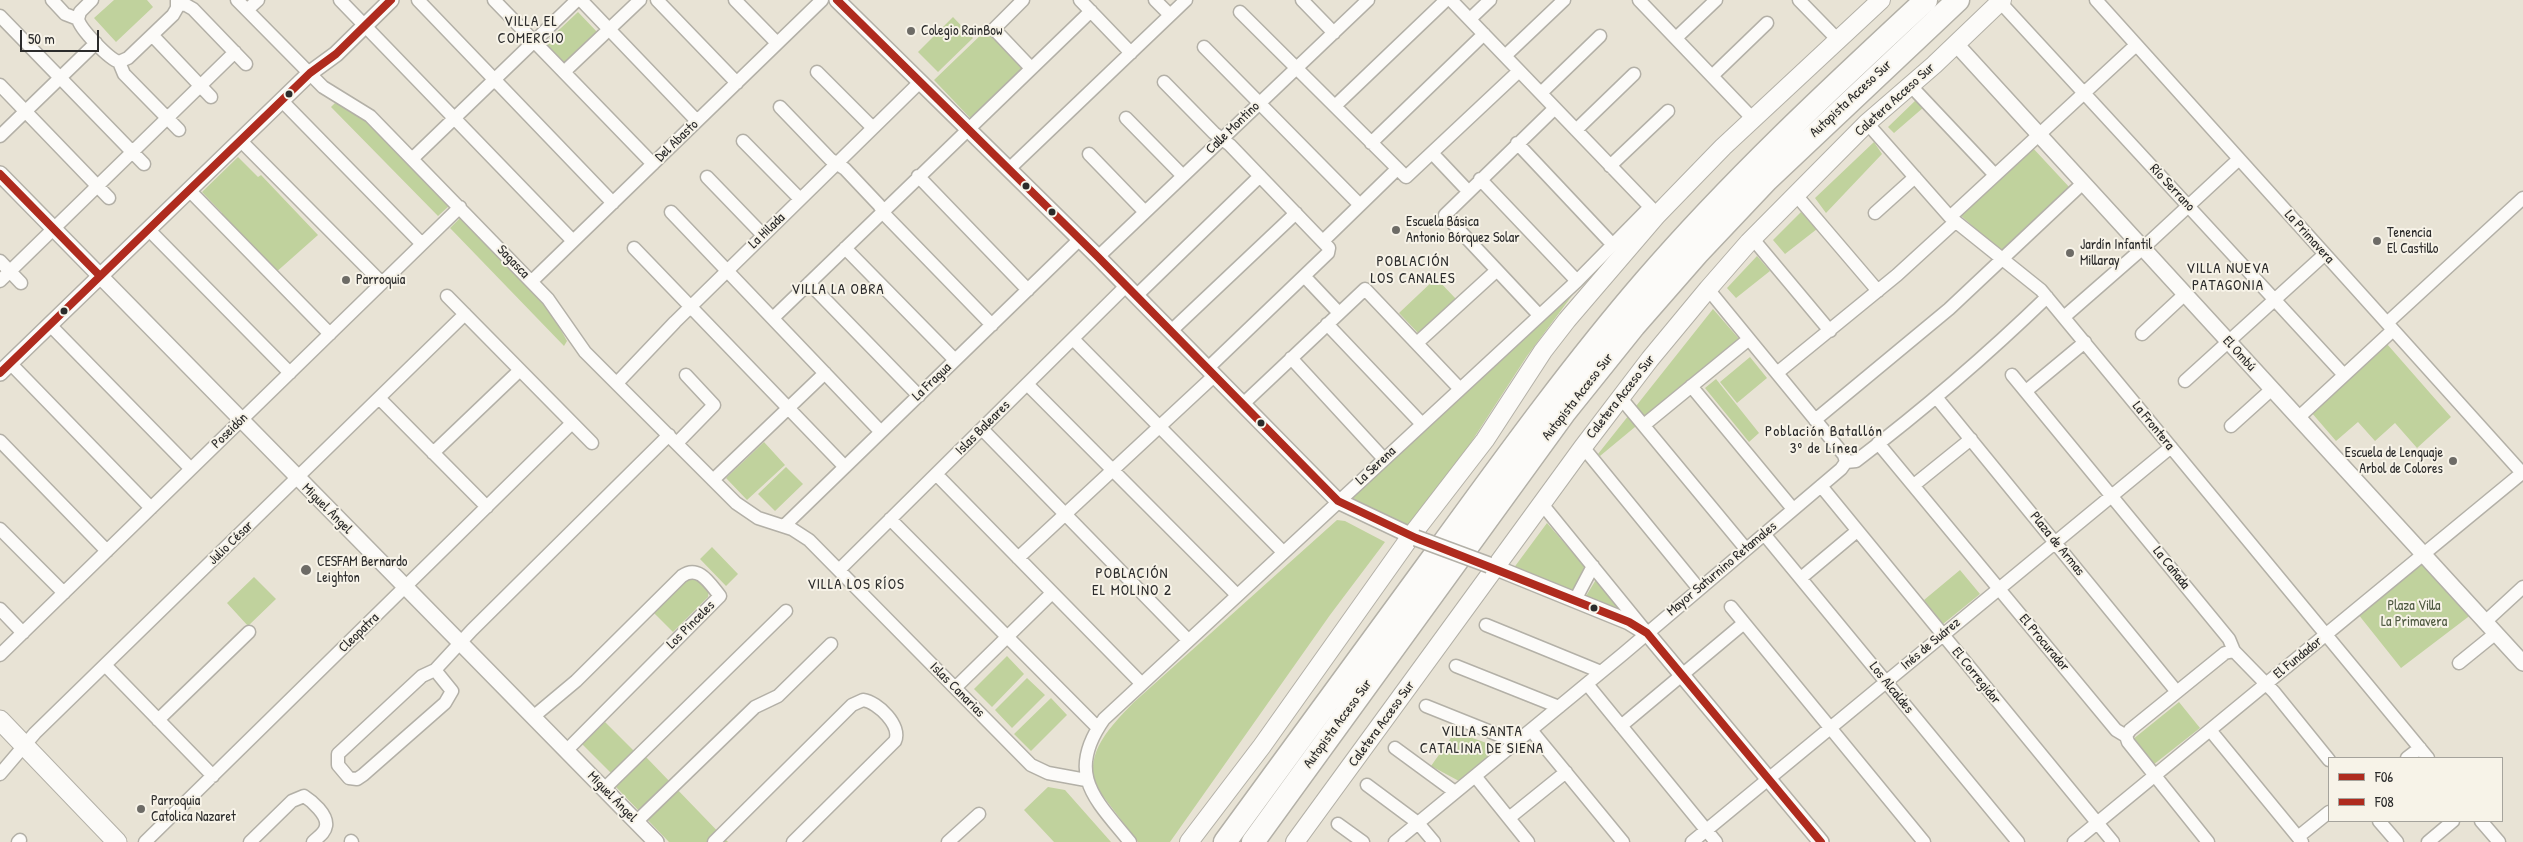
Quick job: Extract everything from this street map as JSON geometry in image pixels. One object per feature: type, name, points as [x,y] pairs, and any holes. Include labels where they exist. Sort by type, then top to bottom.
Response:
[{"type":"highway","name":"Autopista Acceso Sur","points":[[1225,842],[1518,440],[1611,321],[1741,175],[1810,107],[1926,0]]},
{"type":"highway","name":"Autopista Acceso Sur","points":[[1252,842],[1559,420],[1634,326],[1697,254],[1767,180],[1958,0]]},
{"type":"main road","name":"Caletera Acceso Sur","points":[[1296,842],[1492,567],[1542,504],[1620,397],[1708,289],[1753,238],[1867,123],[1911,86],[2001,1]]},
{"type":"main road","points":[[1188,842],[1262,746],[1485,440],[1543,351],[1654,211],[1838,40],[1875,2]]},
{"type":"main road","points":[[0,720],[117,842]]},
{"type":"street","points":[[52,0],[65,14],[78,19]]},
{"type":"street","points":[[92,0],[80,12],[78,19],[80,25],[111,58],[119,62],[124,74],[178,130]]},
{"type":"street","name":"Sagasca","points":[[237,0],[330,92],[363,109],[532,281],[554,308],[576,342],[713,480],[750,514],[766,522],[784,526]]},
{"type":"street","points":[[247,10],[258,0]]},
{"type":"street","points":[[340,0],[573,241]]},
{"type":"street","points":[[151,508],[5,368],[310,74],[336,54],[391,0]]},
{"type":"street","points":[[418,0],[613,202]]},
{"type":"street","points":[[494,0],[653,164]]},
{"type":"street","points":[[412,159],[579,0],[697,121]]},
{"type":"street","points":[[564,72],[640,0]]},
{"type":"street","points":[[657,0],[737,82]]},
{"type":"street","points":[[735,0],[777,44]]},
{"type":"street","name":"Del Abasto","points":[[532,281],[822,0]]},
{"type":"street","points":[[836,0],[1132,290],[1338,501],[1414,537],[1575,600],[1635,625],[1646,633]]},
{"type":"street","points":[[1080,0],[1131,52]]},
{"type":"street","points":[[1155,0],[1170,16]]},
{"type":"street","points":[[1009,169],[1186,0]]},
{"type":"street","points":[[1302,0],[1334,33]]},
{"type":"street","name":"Calle Montino","points":[[1098,257],[1368,0]]},
{"type":"street","points":[[1335,106],[1446,0]]},
{"type":"street","points":[[1451,0],[1654,211]]},
{"type":"street","points":[[1470,19],[1490,0]]},
{"type":"street","points":[[1505,56],[1564,0]]},
{"type":"street","points":[[1640,0],[1753,119]]},
{"type":"street","points":[[1676,38],[1716,0]]},
{"type":"street","points":[[1799,0],[1838,40]]},
{"type":"street","name":"La Primavera","points":[[2096,0],[2522,473]]},
{"type":"street","name":"Río Serrano","points":[[2001,1],[2344,375]]},
{"type":"street","points":[[119,62],[128,58],[176,12],[178,2],[186,4],[193,9],[246,64]]},
{"type":"street","points":[[1014,3],[994,29],[1031,68]]},
{"type":"street","points":[[773,318],[1091,11]]},
{"type":"street","points":[[1240,12],[1401,174]]},
{"type":"street","points":[[0,16],[144,164]]},
{"type":"street","points":[[1712,76],[1767,23]]},
{"type":"street","points":[[1370,143],[1484,34]]},
{"type":"street","points":[[152,35],[211,97]]},
{"type":"street","points":[[1541,93],[1600,36]]},
{"type":"street","points":[[0,136],[96,43]]},
{"type":"street","name":"El Ombú","points":[[1956,44],[2523,663]]},
{"type":"street","points":[[1777,373],[1878,291],[1952,220],[1995,175],[2136,45]]},
{"type":"street","points":[[1204,48],[1360,205]]},
{"type":"street","points":[[0,281],[235,52]]},
{"type":"street","points":[[1018,558],[1159,426],[1304,276],[1326,245],[1360,205],[1401,174],[1433,154],[1519,71]]},
{"type":"street","points":[[817,72],[873,128]]},
{"type":"street","points":[[1576,130],[1634,74]]},
{"type":"street","name":"La Hilada","points":[[617,383],[690,306],[920,82]]},
{"type":"street","points":[[1164,82],[1260,176],[1326,245]]},
{"type":"street","points":[[0,85],[109,198]]},
{"type":"street","points":[[1911,86],[1995,175]]},
{"type":"street","points":[[282,101],[422,244]]},
{"type":"street","points":[[780,107],[830,159],[845,169],[992,325]]},
{"type":"street","points":[[1539,316],[1445,214],[1554,108]]},
{"type":"street","points":[[1610,166],[1668,111]]},
{"type":"street","points":[[1126,118],[1183,176]]},
{"type":"street","name":"La Frontera","points":[[1867,123],[1952,220],[2002,257],[2047,297],[2325,636],[2424,753]]},
{"type":"street","points":[[241,141],[382,283]]},
{"type":"street","points":[[743,141],[800,199]]},
{"type":"street","points":[[1518,143],[1612,245]]},
{"type":"street","points":[[1089,154],[1145,212]]},
{"type":"street","points":[[1433,154],[1468,191]]},
{"type":"street","points":[[2064,317],[2143,248],[2239,159]]},
{"type":"street","name":"Miguel Ángel","points":[[0,174],[656,842]]},
{"type":"street","points":[[918,176],[1028,290]]},
{"type":"street","name":"Islas Baleares","points":[[839,570],[1073,339],[1132,290],[1260,176]]},
{"type":"street","points":[[707,177],[763,235]]},
{"type":"street","points":[[1875,213],[1915,178]]},
{"type":"street","points":[[1480,179],[1576,281]]},
{"type":"street","points":[[1816,420],[1949,309],[2002,257],[2083,183]]},
{"type":"street","points":[[190,190],[330,334]]},
{"type":"street","points":[[1796,194],[1878,291]]},
{"type":"street","points":[[2298,418],[2523,198]]},
{"type":"street","name":"Poseidón","points":[[0,655],[460,207]]},
{"type":"street","name":"La Serena","points":[[1086,780],[1088,751],[1098,728],[1111,711],[1539,316],[1612,245],[1654,211]]},
{"type":"street","points":[[671,212],[882,432]]},
{"type":"street","points":[[1171,331],[1296,213]]},
{"type":"street","points":[[149,230],[290,373]]},
{"type":"street","points":[[1753,238],[1830,330]]},
{"type":"street","name":"La Fragua","points":[[784,526],[1080,239]]},
{"type":"street","points":[[634,248],[845,467]]},
{"type":"street","points":[[845,248],[955,360]]},
{"type":"street","points":[[2185,382],[2325,254]]},
{"type":"street","points":[[0,261],[21,283]]},
{"type":"street","points":[[1417,343],[1496,270]]},
{"type":"street","points":[[1304,276],[1339,313]]},
{"type":"street","points":[[809,283],[919,396]]},
{"type":"street","points":[[1243,404],[1365,289],[1460,389]]},
{"type":"street","points":[[1708,289],[1844,455],[1846,462]]},
{"type":"street","points":[[2142,334],[2185,294]]},
{"type":"street","points":[[447,296],[592,443]]},
{"type":"street","name":"Mayor Saturnino Retamales","points":[[1395,842],[1587,684],[1843,467],[1846,462],[1856,461],[1936,397],[1991,350],[2047,297]]},
{"type":"street","name":"Julio César","points":[[0,774],[35,734],[465,314]]},
{"type":"street","points":[[1327,324],[1422,424]]},
{"type":"street","points":[[50,325],[191,469]]},
{"type":"street","points":[[1073,339],[1283,552]]},
{"type":"street","points":[[1644,425],[1749,339]]},
{"type":"street","points":[[2026,391],[2085,342]]},
{"type":"street","points":[[1291,358],[1384,459]]},
{"type":"street","points":[[433,453],[520,370]]},
{"type":"street","points":[[713,480],[825,373]]},
{"type":"street","points":[[435,670],[452,690],[445,703],[363,775],[357,779],[349,778],[338,765],[338,754],[422,676],[435,670],[472,630],[673,439],[714,405],[686,375]]},
{"type":"street","name":"La Cañada","points":[[2012,375],[2229,639],[2234,650],[2240,654],[2265,685],[2274,692],[2328,759]]},
{"type":"street","points":[[1027,384],[1237,595]]},
{"type":"street","points":[[1692,386],[1794,509]]},
{"type":"street","points":[[2231,426],[2272,389]]},
{"type":"street","points":[[1620,397],[1746,549]]},
{"type":"street","name":"Plaza de Armas","points":[[1936,397],[2178,692]]},
{"type":"street","points":[[379,398],[487,507]]},
{"type":"street","name":"Cleopatra","points":[[145,842],[406,588],[572,423]]},
{"type":"street","points":[[982,429],[1188,640]]},
{"type":"street","points":[[1914,485],[1971,439]]},
{"type":"street","points":[[0,441],[107,551]]},
{"type":"street","name":"El Procurador","points":[[1878,443],[2116,730],[2126,736],[2128,742],[2208,842]]},
{"type":"street","points":[[1583,447],[1699,589]]},
{"type":"street","name":"Inés de Suárez","points":[[1692,842],[2171,447]]},
{"type":"street","name":"El Fundador","points":[[2074,842],[2522,473]]},
{"type":"street","points":[[936,474],[1141,683]]},
{"type":"street","name":"El Corregidor","points":[[1820,486],[2113,842]]},
{"type":"street","points":[[1542,504],[1646,633],[1683,674],[1821,842]]},
{"type":"street","points":[[890,519],[1098,728]]},
{"type":"street","name":"Islas Canarias","points":[[784,526],[805,536],[1036,768],[1054,775],[1086,780]]},
{"type":"street","points":[[0,529],[64,593]]},
{"type":"street","points":[[1801,578],[1857,531]]},
{"type":"street","name":"Los Alcaldes","points":[[1764,534],[2018,842]]},
{"type":"street","points":[[1575,600],[1592,566]]},
{"type":"street","name":"Los Pinceles","points":[[533,717],[576,681],[682,576],[690,573],[702,576],[720,596],[566,751]]},
{"type":"street","points":[[2459,663],[2491,628],[2523,587]]},
{"type":"street","points":[[955,688],[1052,593]]},
{"type":"street","points":[[1731,607],[1924,842]]},
{"type":"street","points":[[0,610],[23,633]]},
{"type":"street","points":[[604,789],[786,610]]},
{"type":"street","points":[[1621,726],[1744,623]]},
{"type":"street","points":[[1486,625],[1601,672]]},
{"type":"street","points":[[158,720],[249,632]]},
{"type":"street","points":[[636,822],[755,707],[778,696],[831,644]]},
{"type":"street","points":[[2126,736],[2130,730],[2225,653],[2234,650]]},
{"type":"street","points":[[105,665],[213,776]]},
{"type":"street","points":[[1456,666],[1559,706]]},
{"type":"street","points":[[1587,684],[1716,842]]},
{"type":"street","points":[[714,842],[852,705],[863,700],[873,704],[895,727],[897,734],[895,741],[793,842]]},
{"type":"street","points":[[1426,706],[1516,742]]},
{"type":"street","points":[[1531,730],[1623,842]]},
{"type":"street","points":[[2210,730],[2300,840],[2328,813]]},
{"type":"street","points":[[1394,748],[1455,792]]},
{"type":"street","points":[[2411,757],[2424,753]]},
{"type":"street","points":[[1509,818],[1566,772]]},
{"type":"street","points":[[1475,776],[1528,842]]},
{"type":"street","points":[[1086,780],[1095,800],[1130,842]]},
{"type":"street","points":[[1367,785],[1418,823],[1434,842]]},
{"type":"street","points":[[250,842],[292,801],[304,796],[318,810],[326,822],[323,833],[313,842]]},
{"type":"street","points":[[948,842],[979,814]]},
{"type":"street","points":[[2380,822],[2397,842]]},
{"type":"street","points":[[2428,842],[2452,822]]},
{"type":"street","points":[[2482,822],[2499,842]]},
{"type":"street","points":[[1338,824],[1363,842]]},
{"type":"green space","points":[[114,0],[147,0],[153,7],[116,42],[94,18]]},
{"type":"green space","points":[[578,12],[598,33],[565,64],[545,43]]},
{"type":"green space","points":[[953,17],[973,38],[938,72],[918,52]]},
{"type":"green space","points":[[986,30],[1025,72],[973,121],[934,80]]},
{"type":"green space","points":[[1916,100],[1924,107],[1894,133],[1888,127]]},
{"type":"green space","points":[[335,103],[359,113],[449,206],[438,216],[331,107]]},
{"type":"green space","points":[[1874,142],[1882,154],[1826,213],[1815,198]]},
{"type":"green space","points":[[2031,146],[2071,189],[2001,251],[1959,214]]},
{"type":"green space","points":[[238,157],[258,177],[261,175],[318,235],[274,274],[219,216],[222,213],[202,192]]},
{"type":"green space","points":[[1801,212],[1817,229],[1785,254],[1773,240]]},
{"type":"green space","points":[[460,218],[548,307],[567,341],[564,346],[450,228]]},
{"type":"green space","points":[[1757,256],[1770,271],[1736,298],[1727,288]]},
{"type":"green space","points":[[1436,278],[1456,299],[1419,334],[1399,313]]},
{"type":"green space","points":[[1574,293],[1527,356],[1468,447],[1406,528],[1349,499]]},
{"type":"green space","points":[[1713,309],[1740,340],[1600,456],[1598,454]]},
{"type":"green space","points":[[2387,344],[2451,417],[2417,448],[2395,423],[2375,441],[2358,422],[2336,441],[2311,412]]},
{"type":"green space","points":[[1750,357],[1767,378],[1737,403],[1720,382]]},
{"type":"green space","points":[[1716,379],[1759,433],[1749,442],[1705,388]]},
{"type":"green space","points":[[764,442],[785,465],[747,500],[726,478]]},
{"type":"green space","points":[[786,467],[803,484],[775,511],[758,494]]},
{"type":"green space","points":[[1337,520],[1345,521],[1385,542],[1330,615],[1170,842],[1138,842],[1096,787],[1093,763],[1096,751],[1102,740],[1133,703]]},
{"type":"green space","points":[[1547,523],[1587,569],[1575,596],[1513,569]]},
{"type":"green space","points":[[712,547],[738,574],[726,586],[700,559]]},
{"type":"green space","name":"Plaza Villa La Primavera","points":[[2423,561],[2472,614],[2401,668],[2358,614]]},
{"type":"green space","points":[[1960,570],[1980,594],[1943,624],[1924,600]]},
{"type":"green space","points":[[690,575],[697,577],[709,589],[708,597],[673,632],[653,612]]},
{"type":"green space","points":[[254,577],[276,599],[248,626],[227,603]]},
{"type":"green space","points":[[1597,578],[1619,610],[1586,596]]},
{"type":"green space","points":[[1007,656],[1024,674],[992,707],[974,689]]},
{"type":"green space","points":[[1027,678],[1045,695],[1012,728],[995,710]]},
{"type":"green space","points":[[1051,698],[1067,715],[1031,751],[1014,734]]},
{"type":"green space","points":[[2179,702],[2200,728],[2153,765],[2132,740]]},
{"type":"green space","points":[[605,722],[634,751],[611,773],[582,744]]},
{"type":"green space","points":[[1455,732],[1501,748],[1459,781],[1431,766]]},
{"type":"green space","points":[[645,756],[728,842],[669,842],[615,786]]},
{"type":"green space","points":[[1048,787],[1065,790],[1111,842],[1054,842],[1024,810]]},
{"type":"transit line","name":"F08","points":[[0,373],[310,73],[336,54],[391,0]]},
{"type":"transit line","name":"F06","points":[[837,0],[1098,257],[1338,501],[1416,538],[1629,622],[1647,633],[1821,842]]},
{"type":"transit line","name":"F08","points":[[0,174],[100,276]]},
{"type":"place","name":"Colegio RainBow","points":[[911,31]]},
{"type":"place","name":"Escuela Básica Antonio Bórquez Solar","points":[[1396,230]]},
{"type":"place","name":"Tenencia El Castillo","points":[[2377,241]]},
{"type":"place","name":"Jardín Infantil Millaray","points":[[2070,253]]},
{"type":"place","name":"Parroquia","points":[[346,280]]},
{"type":"place","name":"Escuela de Lenguaje Arbol de Colores","points":[[2453,461]]},
{"type":"place","name":"CESFAM Bernardo Leighton","points":[[306,570]]},
{"type":"place","name":"Parroquia Catolica Nazaret","points":[[141,809]]},
{"type":"district","name":"VILLA EL COMERCIO","points":[[531,30]]},
{"type":"district","name":"POBLACIÓN LOS CANALES","points":[[1413,270]]},
{"type":"district","name":"VILLA NUEVA PATAGONIA","points":[[2228,278]]},
{"type":"district","name":"VILLA LA OBRA","points":[[838,290]]},
{"type":"district","name":"Población Batallón 3º de Línea","points":[[1824,440]]},
{"type":"district","name":"POBLACIÓN EL MOLINO 2","points":[[1132,582]]},
{"type":"district","name":"VILLA LOS RÍOS","points":[[856,585]]},
{"type":"district","name":"VILLA SANTA CATALINA DE SIENA","points":[[1482,740]]}]
